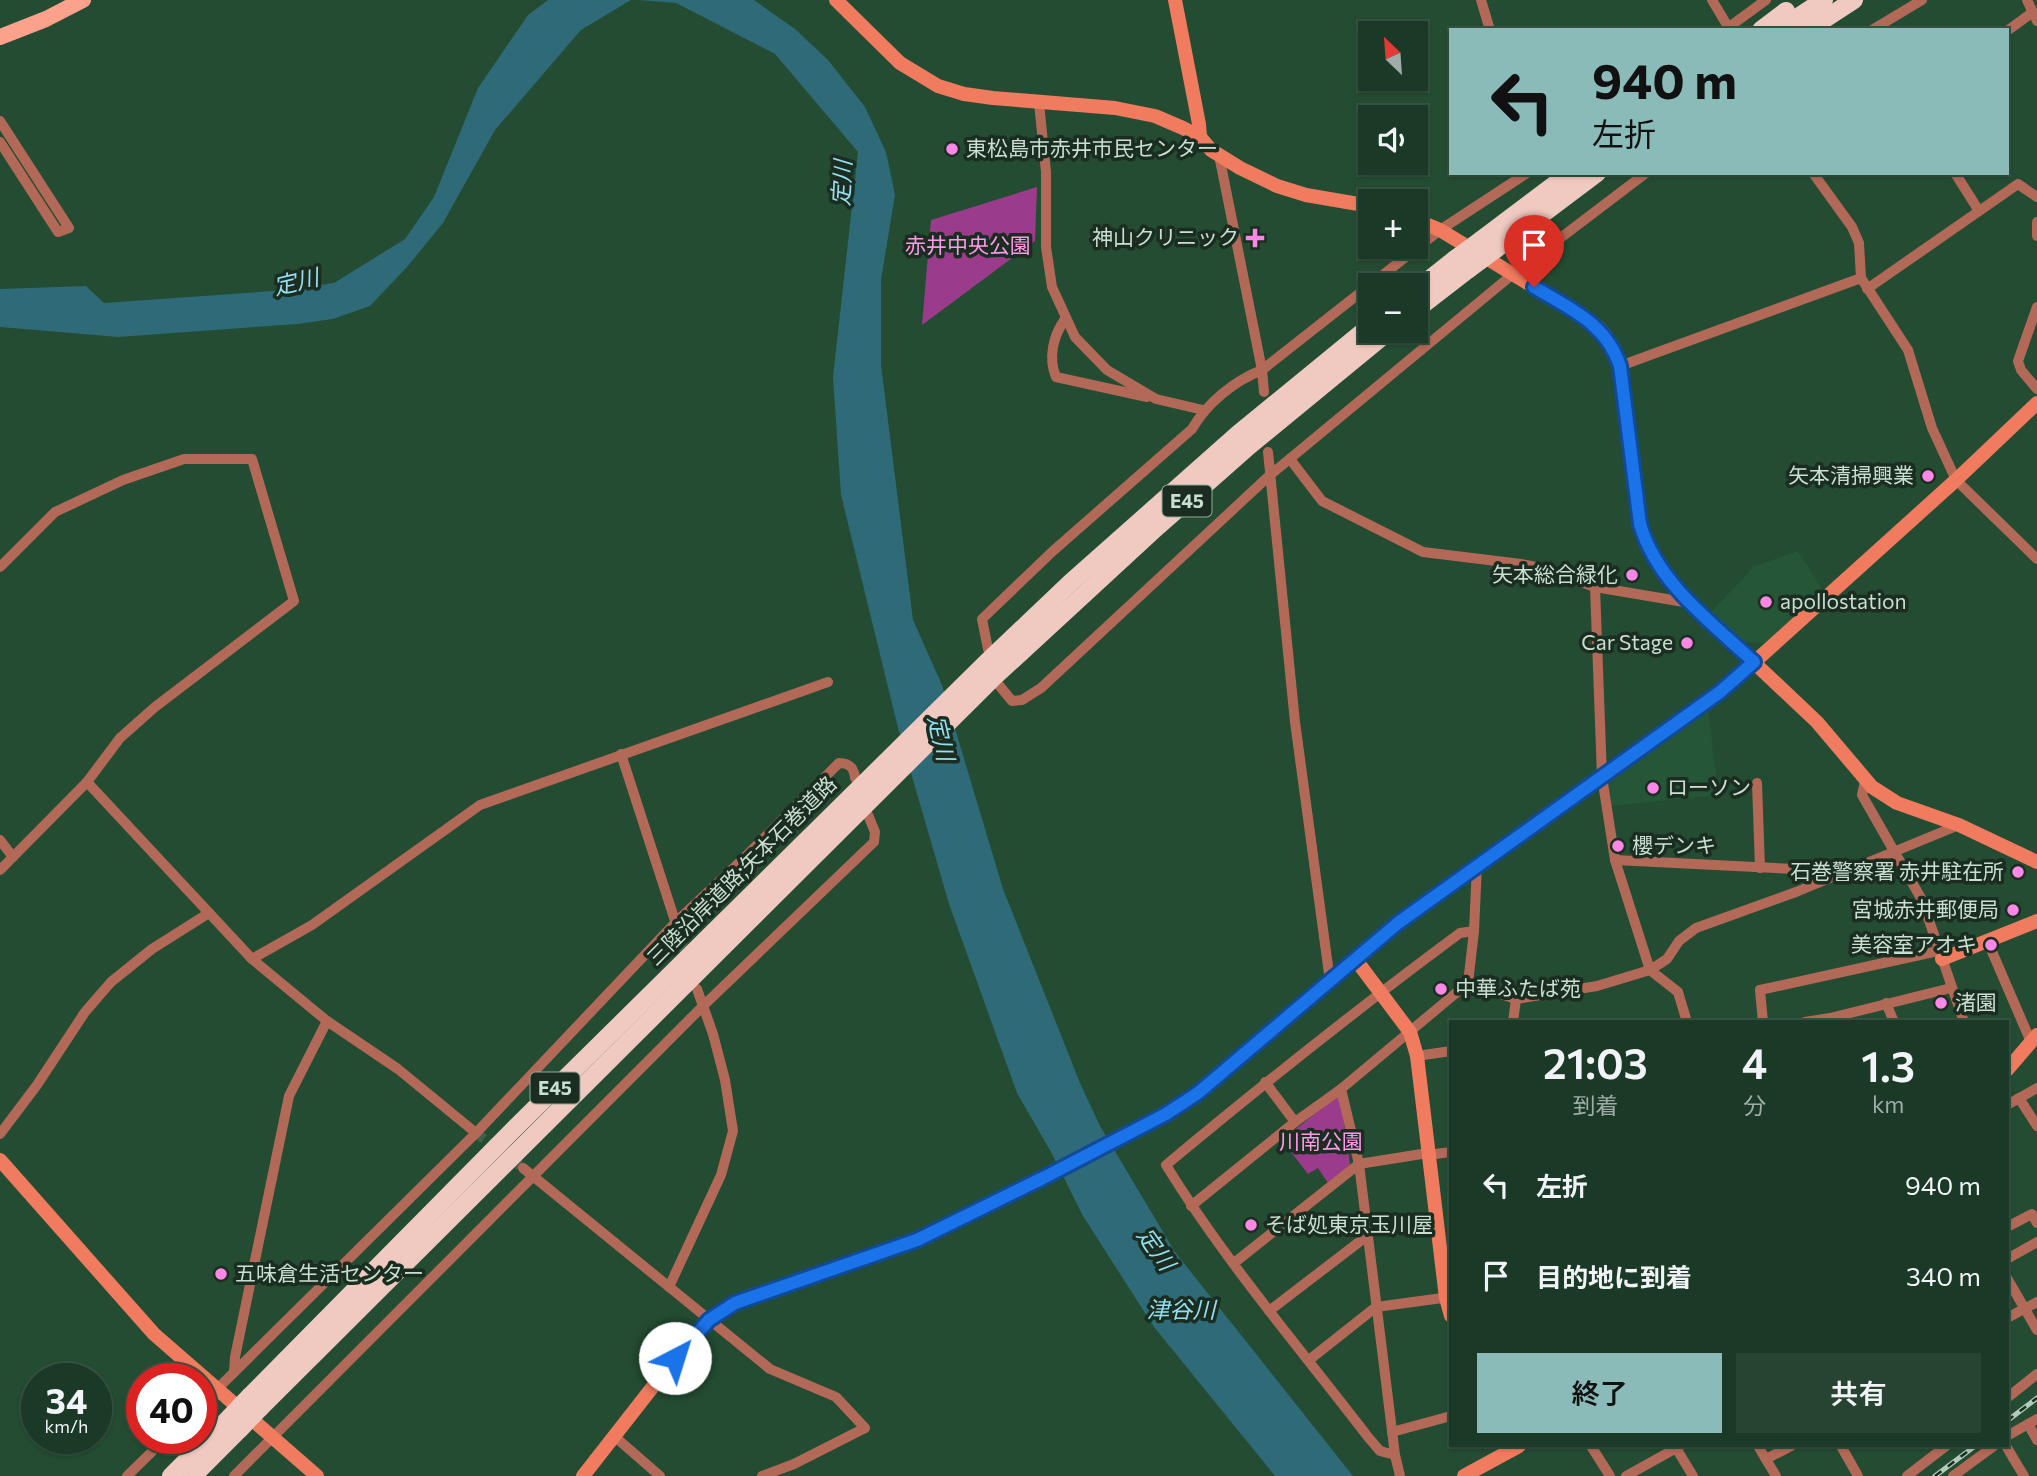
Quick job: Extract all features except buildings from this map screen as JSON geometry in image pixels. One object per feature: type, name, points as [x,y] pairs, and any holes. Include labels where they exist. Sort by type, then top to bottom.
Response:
[{"type":"highway","points":[[1764,28],[1802,0]]},
{"type":"highway","points":[[1782,28],[1824,0]]},
{"type":"highway","points":[[1811,28],[1854,0]]},
{"type":"highway","points":[[1428,298],[1462,264],[1568,175]]},
{"type":"highway","points":[[1488,244],[1594,175]]},
{"type":"highway","points":[[1428,283],[1462,264]]},
{"type":"highway","name":"三陸沿岸道路;矢本石巻道路","points":[[193,1476],[235,1423],[531,1112],[864,794],[1191,475],[1358,336]]},
{"type":"highway","name":"三陸沿岸道路;矢本石巻道路","points":[[991,668],[1228,464],[1374,343]]},
{"type":"highway","name":"三陸沿岸道路;矢本石巻道路","points":[[171,1476],[235,1423]]},
{"type":"main road","points":[[0,37],[46,19],[83,0]]},
{"type":"street","points":[[836,0],[901,63],[938,86],[964,94],[1102,107],[1155,116],[1200,137],[1211,150],[1277,186],[1306,195],[1358,204]]},
{"type":"street","points":[[1175,0],[1200,137]]},
{"type":"street","points":[[1481,0],[1489,28]]},
{"type":"street","points":[[1712,0],[1727,28]]},
{"type":"street","points":[[1729,28],[1766,0]]},
{"type":"street","points":[[1875,28],[1922,0]]},
{"type":"street","points":[[2009,30],[2035,17],[2028,0]]},
{"type":"street","points":[[1039,103],[1046,172],[1046,247],[1052,287],[1075,337],[1107,370],[1156,399]]},
{"type":"street","points":[[0,121],[69,229],[58,232],[0,142]]},
{"type":"street","points":[[1219,155],[1262,370],[1264,392]]},
{"type":"street","points":[[1508,175],[1509,186]]},
{"type":"street","points":[[1524,175],[1440,230],[1262,370],[1247,376],[1203,410],[1192,429],[1053,551],[982,619],[991,668],[1012,701],[1022,700],[1041,688],[1290,459],[1513,274],[1643,175]]},
{"type":"street","points":[[1819,175],[1852,226],[1859,243],[1861,278],[1908,351],[1933,428],[1956,480],[2037,559]]},
{"type":"street","points":[[1956,175],[1979,211]]},
{"type":"street","points":[[1867,289],[2018,184],[2037,197]]},
{"type":"street","points":[[2037,222],[2037,236]]},
{"type":"street","points":[[1428,225],[1513,274],[1598,328],[1612,345],[1620,366],[1640,524],[1646,545],[1661,570],[1691,603],[1817,722],[1864,781],[1898,803],[1959,825],[2037,862]]},
{"type":"street","points":[[1620,366],[1861,278]]},
{"type":"street","points":[[2037,307],[2018,361],[2021,370],[2037,389]]},
{"type":"street","points":[[1065,318],[1058,329],[1050,363],[1056,377],[1203,410]]},
{"type":"street","points":[[583,1476],[691,1338],[723,1309],[748,1297],[917,1240],[1045,1177],[1198,1093],[1398,923],[1720,692],[1956,480],[2037,403]]},
{"type":"street","points":[[1268,452],[1295,722],[1330,981]]},
{"type":"street","points":[[0,567],[55,512],[123,480],[184,459],[252,459],[294,601],[155,707],[120,738],[87,782],[0,870]]},
{"type":"street","points":[[1290,459],[1322,502],[1410,547],[1431,553],[1546,569],[1595,587],[1691,603]]},
{"type":"street","points":[[1595,587],[1602,777],[1615,860],[1650,970],[1678,992],[1686,1020]]},
{"type":"street","points":[[252,959],[312,925],[480,805],[828,682]]},
{"type":"street","points":[[621,754],[677,926]]},
{"type":"street","points":[[234,1476],[272,1438],[534,1177],[704,1006],[874,842],[875,832],[864,794],[850,765],[839,763],[476,1133],[217,1390],[272,1438],[317,1476]]},
{"type":"street","points":[[1864,781],[1862,796],[1922,900],[1963,1020]]},
{"type":"street","points":[[87,782],[252,959],[327,1021],[398,1069],[476,1133]]},
{"type":"street","points":[[1757,783],[1760,868]]},
{"type":"street","points":[[1468,983],[1516,999],[1597,986],[1650,970],[1667,959],[1679,942],[1696,928],[1833,877],[1959,825]]},
{"type":"street","points":[[0,840],[13,857]]},
{"type":"street","points":[[1615,860],[1815,870],[1833,877]]},
{"type":"street","points":[[1191,1206],[1295,1122],[1341,1089],[1468,983],[1474,931],[1476,865]]},
{"type":"street","points":[[0,1134],[37,1085],[85,1012],[111,982],[152,949],[209,913]]},
{"type":"street","points":[[1763,1020],[1760,990],[1940,955],[2037,921]]},
{"type":"street","points":[[1395,1455],[1380,1451],[1269,1311],[1191,1206],[1166,1165],[1265,1082],[1380,992],[1460,933],[1474,931]]},
{"type":"street","points":[[1987,940],[2034,1038],[2009,1068]]},
{"type":"street","points":[[1309,1360],[1376,1307],[1448,1297],[1417,1056],[1410,1032],[1356,960]]},
{"type":"street","points":[[1818,1020],[1951,988]]},
{"type":"street","points":[[669,1287],[721,1175],[733,1131],[724,1080],[697,989]]},
{"type":"street","points":[[1513,1020],[1516,999]]},
{"type":"street","points":[[1886,1003],[1893,1020]]},
{"type":"street","points":[[234,1372],[289,1096],[327,1021]]},
{"type":"street","points":[[1417,1056],[1449,1051]]},
{"type":"street","points":[[1265,1082],[1295,1122]]},
{"type":"street","points":[[2009,1104],[2037,1088]]},
{"type":"street","points":[[1341,1089],[1359,1164],[1395,1455],[1400,1476]]},
{"type":"street","points":[[2020,1098],[2037,1126]]},
{"type":"street","points":[[1234,1263],[1359,1164],[1449,1152]]},
{"type":"street","points":[[0,1160],[154,1334],[187,1363]]},
{"type":"street","points":[[523,1168],[770,1369],[836,1397],[865,1428],[794,1464],[762,1476]]},
{"type":"street","points":[[2009,1226],[2032,1214],[2037,1223]]},
{"type":"street","points":[[1269,1311],[1367,1236]]},
{"type":"street","points":[[2009,1258],[2037,1242]]},
{"type":"street","points":[[2009,1281],[2037,1330]]},
{"type":"street","points":[[2009,1317],[2037,1302]]},
{"type":"street","points":[[2009,1396],[2037,1374]]},
{"type":"street","points":[[1392,1432],[1449,1417]]},
{"type":"street","points":[[2009,1435],[2032,1422],[2037,1440]]},
{"type":"street","points":[[614,1436],[660,1476]]},
{"type":"street","points":[[1485,1447],[1490,1461]]},
{"type":"street","points":[[1464,1476],[1517,1447]]},
{"type":"street","points":[[1592,1447],[1610,1476]]},
{"type":"street","points":[[1626,1476],[1678,1447],[1693,1476]]},
{"type":"street","points":[[1759,1447],[1776,1476]]},
{"type":"street","points":[[1766,1459],[1789,1447]]},
{"type":"street","points":[[1842,1447],[1858,1476]]},
{"type":"street","points":[[1926,1447],[1932,1457]]},
{"type":"street","points":[[1907,1476],[1945,1447]]},
{"type":"street","points":[[1954,1476],[1993,1447]]},
{"type":"street","points":[[2007,1447],[2024,1476]]},
{"type":"street","points":[[127,1476],[150,1454]]},
{"type":"shaded area","name":"apollostation","points":[[1798,551],[1823,590],[1766,643],[1739,642],[1710,613],[1755,566]]},
{"type":"shaded area","points":[[1708,708],[1718,795],[1611,806],[1606,788],[1610,780]]},
{"type":"green space","name":"赤井中央公園","points":[[1037,187],[1035,241],[922,325],[931,220]]},
{"type":"green space","name":"川南公園","points":[[1340,1094],[1350,1165],[1328,1183],[1318,1168],[1308,1174],[1282,1140]]},
{"type":"water","points":[[548,0],[631,0],[581,30],[495,130],[443,223],[370,306],[333,319],[297,324],[118,337],[0,327],[0,289],[86,286],[104,303],[286,290],[334,283],[405,239],[434,197],[478,88],[528,15]]},
{"type":"water","points":[[638,0],[754,0],[795,29],[828,60],[865,107],[886,152],[895,195],[881,280],[881,365],[913,620],[942,685],[1003,889],[1080,1083],[1100,1126],[1175,1252],[1353,1476],[1275,1476],[1154,1327],[1083,1216],[1017,1093],[949,904],[898,728],[841,495],[833,377],[858,152],[775,54],[676,3]]},
{"type":"tunnel","points":[[678,930],[687,958]]},
{"type":"tunnel","points":[[476,1133],[523,1168]]},
{"type":"railway","points":[[2009,1419],[2037,1398]]},
{"type":"railway","points":[[1935,1476],[1974,1447]]},
{"type":"place","name":"東松島市赤井市民センター","points":[[952,149]]},
{"type":"place","name":"神山クリニック","points":[[1255,238]]},
{"type":"place","name":"矢本清掃興業","points":[[1928,476]]},
{"type":"place","name":"矢本総合緑化","points":[[1632,575]]},
{"type":"place","name":"apollostation","points":[[1766,602]]},
{"type":"place","name":"Car Stage","points":[[1687,643]]},
{"type":"place","name":"ローソン","points":[[1653,788]]},
{"type":"place","name":"櫻デンキ","points":[[1618,846]]},
{"type":"place","name":"石巻警察署 赤井駐在所","points":[[2018,872]]},
{"type":"place","name":"宮城赤井郵便局","points":[[2013,910]]},
{"type":"place","name":"美容室アオキ","points":[[1991,945]]},
{"type":"place","name":"中華ふたば苑","points":[[1441,989]]},
{"type":"place","name":"渚園","points":[[1941,1003]]},
{"type":"place","name":"そば処東京玉川屋","points":[[1251,1225]]},
{"type":"place","name":"五味倉生活センター","points":[[221,1274]]},
{"type":"route","points":[[675,1358],[709,1320],[735,1303],[917,1240],[1166,1114],[1198,1093],[1398,923],[1720,692],[1754,662],[1691,603],[1661,570],[1646,545],[1640,524],[1620,366],[1612,345],[1598,328],[1534,287]]},
{"type":"water label","name":"定川","points":[[842,183]]},
{"type":"water label","name":"定川","points":[[296,282]]},
{"type":"water label","name":"定川","points":[[941,738]]},
{"type":"water label","name":"定川","points":[[1156,1249]]},
{"type":"water label","name":"津谷川","points":[[1181,1310]]}]
